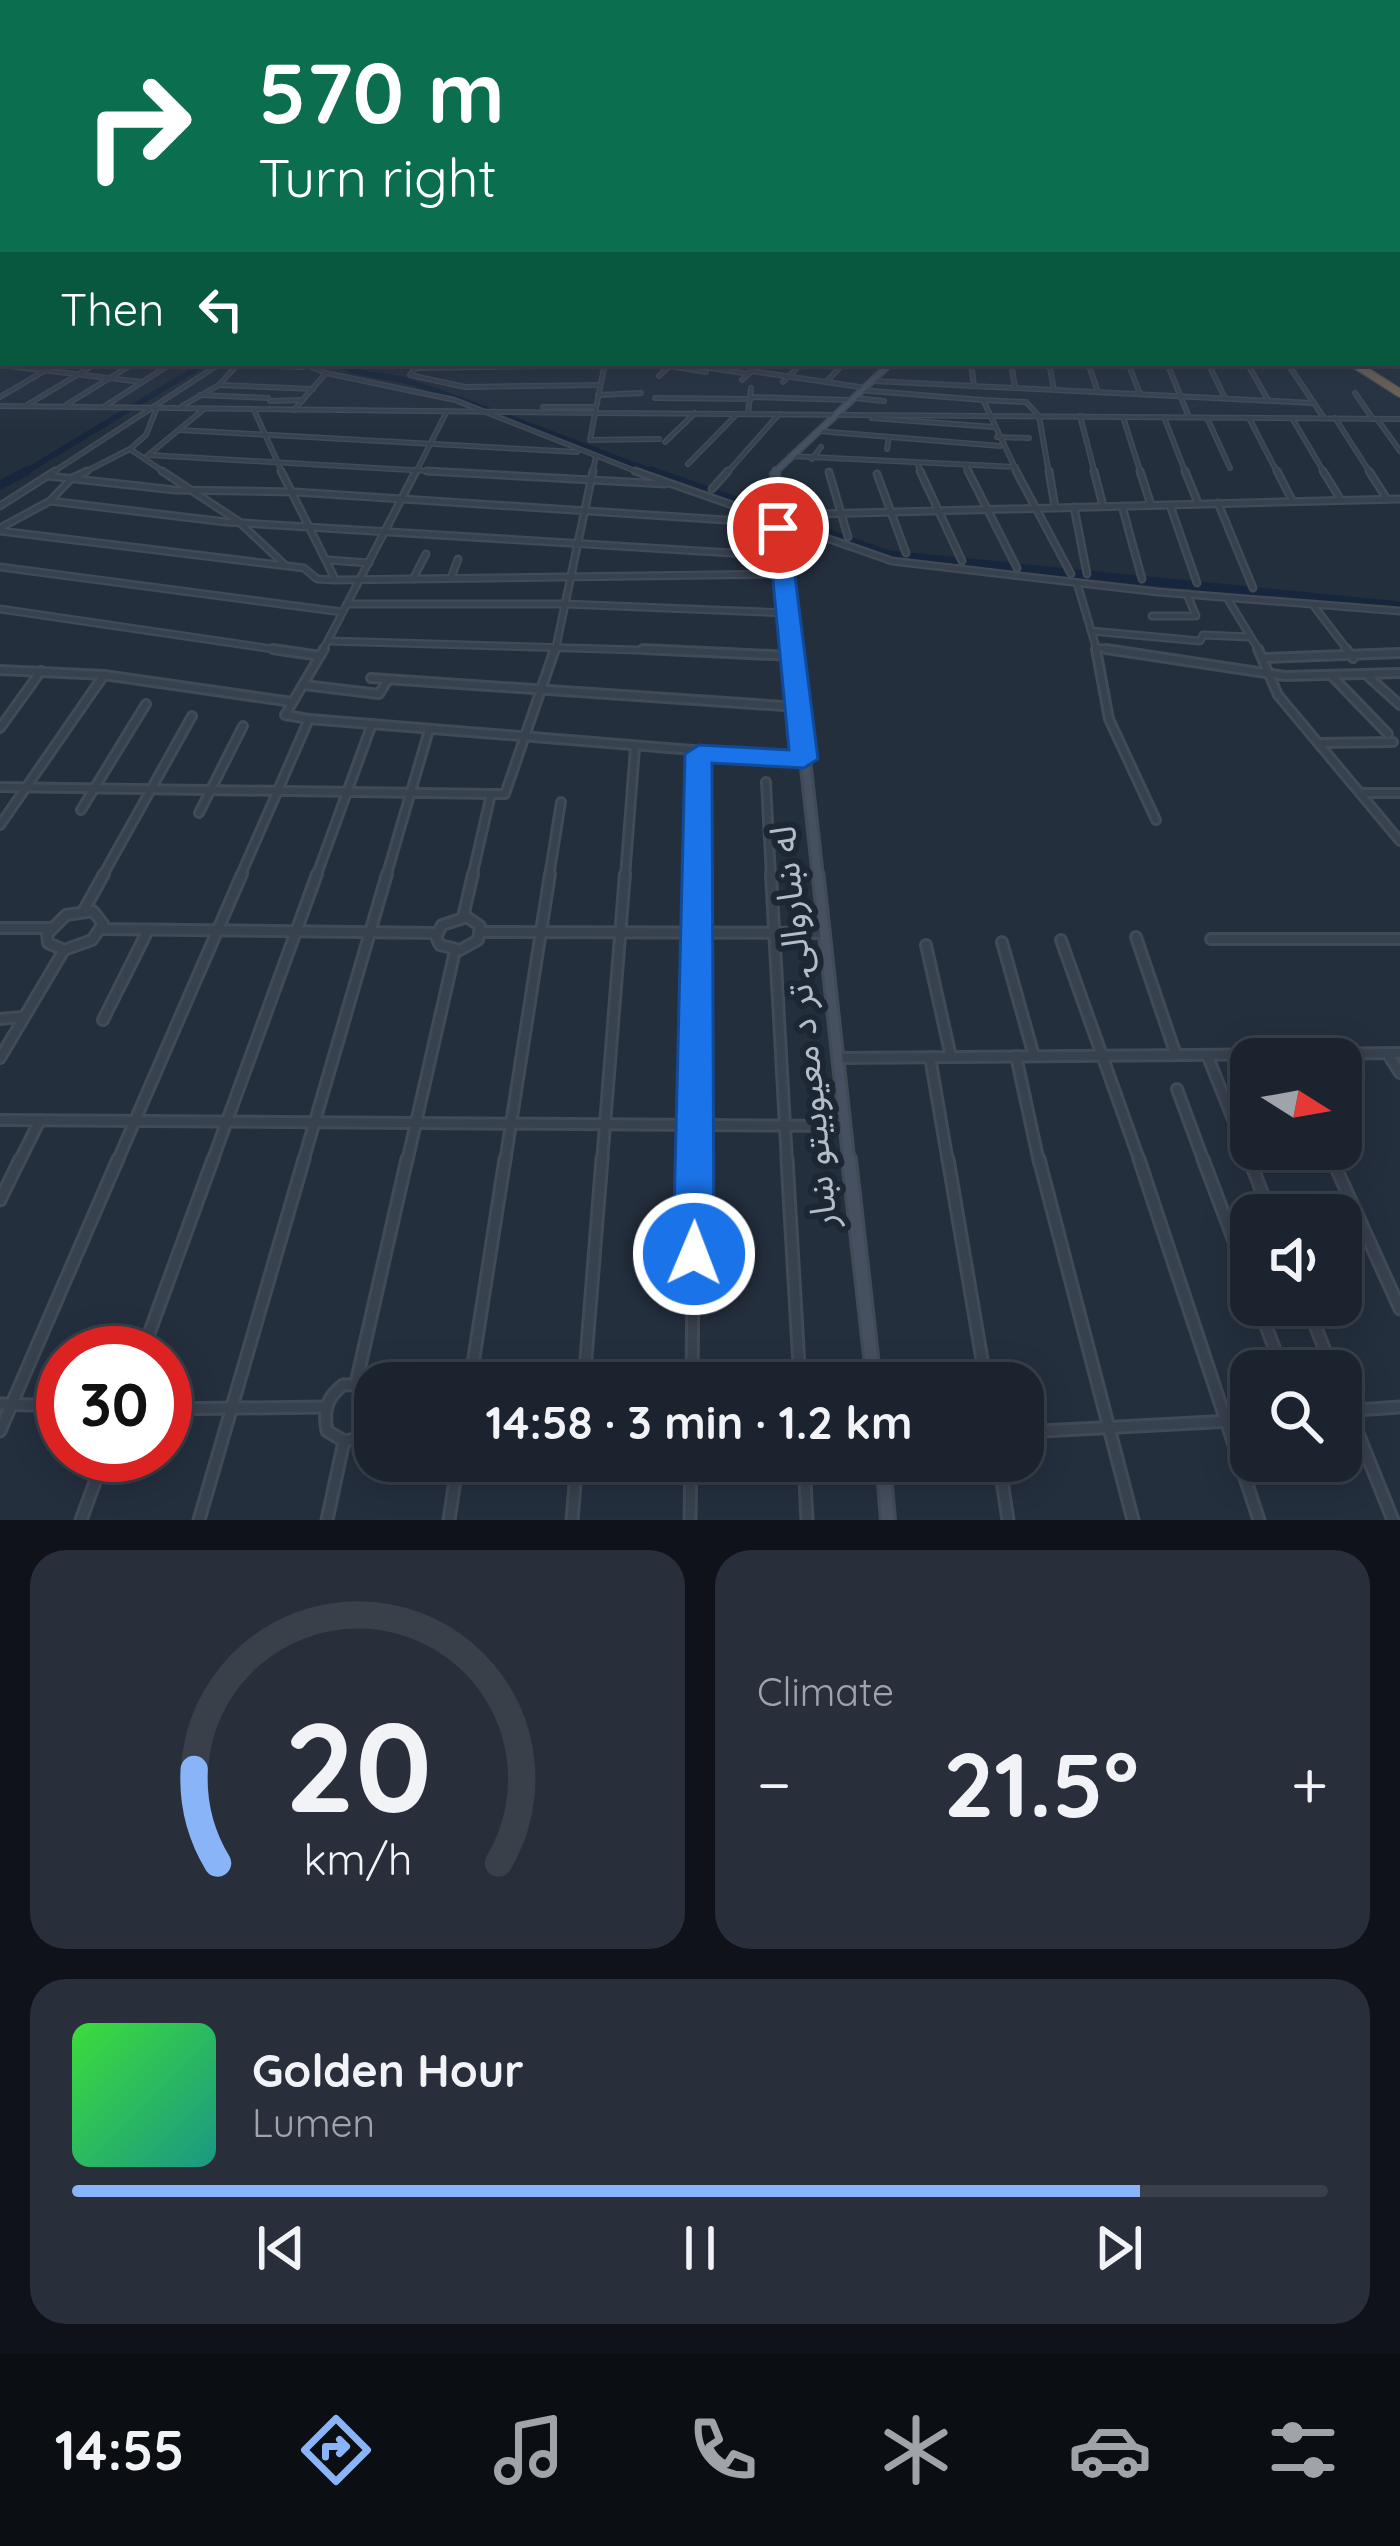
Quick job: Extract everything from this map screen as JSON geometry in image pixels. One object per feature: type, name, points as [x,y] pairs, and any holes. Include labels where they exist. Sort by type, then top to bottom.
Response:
[{"type":"highway","points":[[1361,366],[1400,391]]},
{"type":"street","points":[[5,366],[142,382]]},
{"type":"street","points":[[0,397],[53,366]]},
{"type":"street","points":[[24,407],[92,366]]},
{"type":"street","points":[[62,407],[129,366]]},
{"type":"street","points":[[102,408],[167,366]]},
{"type":"street","points":[[0,506],[217,366]]},
{"type":"street","points":[[180,408],[219,385],[236,366]]},
{"type":"street","points":[[287,366],[407,388],[482,412],[892,561],[1077,584],[1400,611]]},
{"type":"street","points":[[416,366],[410,375],[465,387],[600,385]]},
{"type":"street","points":[[604,366],[590,440],[662,441],[695,413]]},
{"type":"street","points":[[659,376],[671,366]]},
{"type":"street","points":[[742,380],[757,366]]},
{"type":"street","points":[[783,382],[799,366]]},
{"type":"street","points":[[826,383],[841,366]]},
{"type":"street","points":[[790,457],[888,366]]},
{"type":"street","points":[[971,366],[974,386]]},
{"type":"street","points":[[1011,366],[1015,388]]},
{"type":"street","points":[[1050,366],[1054,390]]},
{"type":"street","points":[[1089,366],[1097,392]]},
{"type":"street","points":[[1129,366],[1140,394]]},
{"type":"street","points":[[1168,366],[1189,417]]},
{"type":"street","points":[[1209,366],[1225,398]]},
{"type":"street","points":[[1249,366],[1268,400]]},
{"type":"street","points":[[1289,366],[1324,418]]},
{"type":"street","points":[[699,378],[711,368],[862,389],[1025,402],[1039,416],[1055,507]]},
{"type":"street","points":[[294,410],[326,373]]},
{"type":"street","points":[[874,380],[1313,403]]},
{"type":"street","points":[[219,385],[313,389]]},
{"type":"street","points":[[270,388],[275,410]]},
{"type":"street","points":[[748,414],[751,388]]},
{"type":"street","points":[[598,395],[641,393]]},
{"type":"street","points":[[1354,393],[1399,447]]},
{"type":"street","points":[[918,394],[920,403]]},
{"type":"street","points":[[200,395],[303,400]]},
{"type":"street","points":[[655,398],[884,401]]},
{"type":"street","points":[[982,400],[1000,446],[1016,467],[1071,574]]},
{"type":"street","points":[[514,412],[517,402]]},
{"type":"street","points":[[0,406],[596,410]]},
{"type":"street","points":[[543,407],[737,414],[1400,419]]},
{"type":"street","points":[[146,457],[204,409]]},
{"type":"street","points":[[0,529],[50,501],[72,478],[130,449],[146,435],[152,410]]},
{"type":"street","points":[[254,410],[314,526],[335,580]]},
{"type":"street","points":[[446,411],[285,716],[699,754],[804,759]]},
{"type":"street","points":[[688,464],[737,414]]},
{"type":"street","points":[[712,489],[779,414]]},
{"type":"street","points":[[851,415],[994,427]]},
{"type":"street","points":[[1080,416],[1103,506]]},
{"type":"street","points":[[1123,417],[1151,505]]},
{"type":"street","points":[[1164,417],[1198,504]]},
{"type":"street","points":[[1208,418],[1230,468]]},
{"type":"street","points":[[1249,418],[1293,502]]},
{"type":"street","points":[[1292,418],[1341,500]]},
{"type":"street","points":[[1336,418],[1388,499]]},
{"type":"street","points":[[917,433],[918,422]]},
{"type":"street","points":[[179,430],[584,452]]},
{"type":"street","points":[[816,431],[867,432],[931,444],[1000,446]]},
{"type":"street","points":[[886,449],[889,437]]},
{"type":"street","points":[[998,437],[1029,438]]},
{"type":"street","points":[[964,452],[965,443]]},
{"type":"street","points":[[812,458],[820,448]]},
{"type":"street","points":[[130,449],[238,521],[287,566]]},
{"type":"street","points":[[921,463],[926,455]]},
{"type":"street","points":[[0,787],[505,794],[556,645],[596,456]]},
{"type":"street","points":[[146,457],[667,483]]},
{"type":"street","points":[[790,457],[1016,467]]},
{"type":"street","name":"له ښاروالۍ تر د معیوبیتو ښار","points":[[790,457],[773,473],[872,1362]]},
{"type":"street","points":[[839,459],[831,470],[848,536]]},
{"type":"street","points":[[862,470],[868,461]]},
{"type":"street","points":[[921,463],[962,562]]},
{"type":"street","points":[[964,464],[1017,568]]},
{"type":"street","points":[[877,474],[906,553]]},
{"type":"street","points":[[48,476],[741,521],[841,512],[1400,499]]},
{"type":"street","points":[[50,501],[238,521],[782,556]]},
{"type":"street","points":[[1218,503],[1253,589]]},
{"type":"street","points":[[1170,505],[1198,583]]},
{"type":"street","points":[[1122,506],[1142,579]]},
{"type":"street","points":[[1074,507],[1087,574]]},
{"type":"street","points":[[0,529],[304,568],[317,579],[785,574]]},
{"type":"street","points":[[412,579],[426,554]]},
{"type":"street","points":[[451,578],[458,559]]},
{"type":"street","points":[[328,560],[369,563]]},
{"type":"street","points":[[0,567],[345,608],[565,604],[788,613]]},
{"type":"street","points":[[1077,584],[1096,647],[1109,719],[1156,820]]},
{"type":"street","points":[[1152,616],[1196,616],[1187,594]]},
{"type":"street","points":[[1227,598],[1264,658],[1278,695],[1400,841]]},
{"type":"street","points":[[1314,606],[1354,658]]},
{"type":"street","points":[[0,609],[320,656]]},
{"type":"street","points":[[1091,631],[1200,641],[1203,635],[1250,637]]},
{"type":"street","points":[[328,641],[793,656]]},
{"type":"street","points":[[1096,647],[1218,673],[1400,673]]},
{"type":"street","points":[[1264,658],[1400,653]]},
{"type":"street","points":[[0,670],[104,675],[292,702]]},
{"type":"street","points":[[0,728],[40,671]]},
{"type":"street","points":[[0,825],[104,675]]},
{"type":"street","points":[[1320,743],[1391,738],[1332,676]]},
{"type":"street","points":[[1369,676],[1400,705]]},
{"type":"street","points":[[371,678],[799,707]]},
{"type":"street","points":[[303,685],[379,694],[388,680]]},
{"type":"street","points":[[82,810],[146,704]]},
{"type":"street","points":[[83,910],[191,716]]},
{"type":"street","points":[[0,1431],[6,1404],[309,719]]},
{"type":"street","points":[[152,1326],[372,724]]},
{"type":"street","points":[[199,813],[243,726]]},
{"type":"street","points":[[200,1520],[429,730]]},
{"type":"street","points":[[586,1362],[635,748]]},
{"type":"street","points":[[692,1362],[699,754]]},
{"type":"street","points":[[766,782],[799,1362]]},
{"type":"street","points":[[1361,794],[1400,793]]},
{"type":"street","points":[[463,917],[491,794]]},
{"type":"street","points":[[473,1362],[561,802]]},
{"type":"street","points":[[102,929],[100,915],[83,910],[63,916],[50,928],[48,943],[64,950],[88,943],[102,929],[436,933],[446,922],[463,917],[478,923],[482,932]]},
{"type":"street","points":[[0,928],[50,928]]},
{"type":"street","points":[[103,1020],[148,930]]},
{"type":"street","points":[[482,932],[822,933]]},
{"type":"street","points":[[436,933],[440,945],[455,951],[470,947],[482,932]]},
{"type":"street","points":[[1136,938],[1176,1055]]},
{"type":"street","points":[[1211,939],[1400,939]]},
{"type":"street","points":[[1061,940],[1105,1056],[1258,1520]]},
{"type":"street","points":[[1002,942],[1034,1056]]},
{"type":"street","points":[[926,945],[951,1057]]},
{"type":"street","points":[[0,1058],[64,950]]},
{"type":"street","points":[[361,1362],[455,951]]},
{"type":"street","points":[[0,1019],[22,1018]]},
{"type":"street","points":[[1388,1054],[1400,1073]]},
{"type":"street","points":[[836,1058],[1400,1054]]},
{"type":"street","points":[[1207,1055],[1263,1194]]},
{"type":"street","points":[[930,1057],[982,1362]]},
{"type":"street","points":[[1016,1057],[1054,1229],[1133,1520]]},
{"type":"street","points":[[1177,1089],[1230,1230]]},
{"type":"street","points":[[0,1120],[844,1126]]},
{"type":"street","points":[[0,1200],[40,1120]]},
{"type":"street","points":[[1337,1170],[1400,1309]]},
{"type":"street","points":[[354,1380],[338,1388],[325,1407],[327,1431],[344,1441],[354,1439]]},
{"type":"street","points":[[6,1404],[36,1405]]},
{"type":"street","points":[[192,1408],[325,1407]]},
{"type":"street","points":[[1362,1410],[1400,1407]]},
{"type":"street","points":[[1044,1432],[1230,1422]]},
{"type":"street","points":[[327,1520],[344,1441]]},
{"type":"street","points":[[1362,1450],[1393,1520]]},
{"type":"street","points":[[81,1520],[95,1482]]},
{"type":"street","points":[[449,1520],[455,1482]]},
{"type":"street","points":[[572,1520],[575,1482]]},
{"type":"street","points":[[690,1520],[691,1482]]},
{"type":"street","points":[[805,1482],[807,1520]]},
{"type":"street","points":[[885,1482],[888,1520]]},
{"type":"street","points":[[1002,1482],[1008,1520]]},
{"type":"waterway","points":[[27,471],[200,366]]},
{"type":"waterway","points":[[344,366],[410,382],[659,474]]},
{"type":"waterway","points":[[0,485],[27,471]]},
{"type":"waterway","points":[[22,474],[27,471]]},
{"type":"waterway","points":[[651,471],[889,555],[1400,606]]},
{"type":"route","points":[[694,1254],[699,754],[804,759],[778,528]]}]
